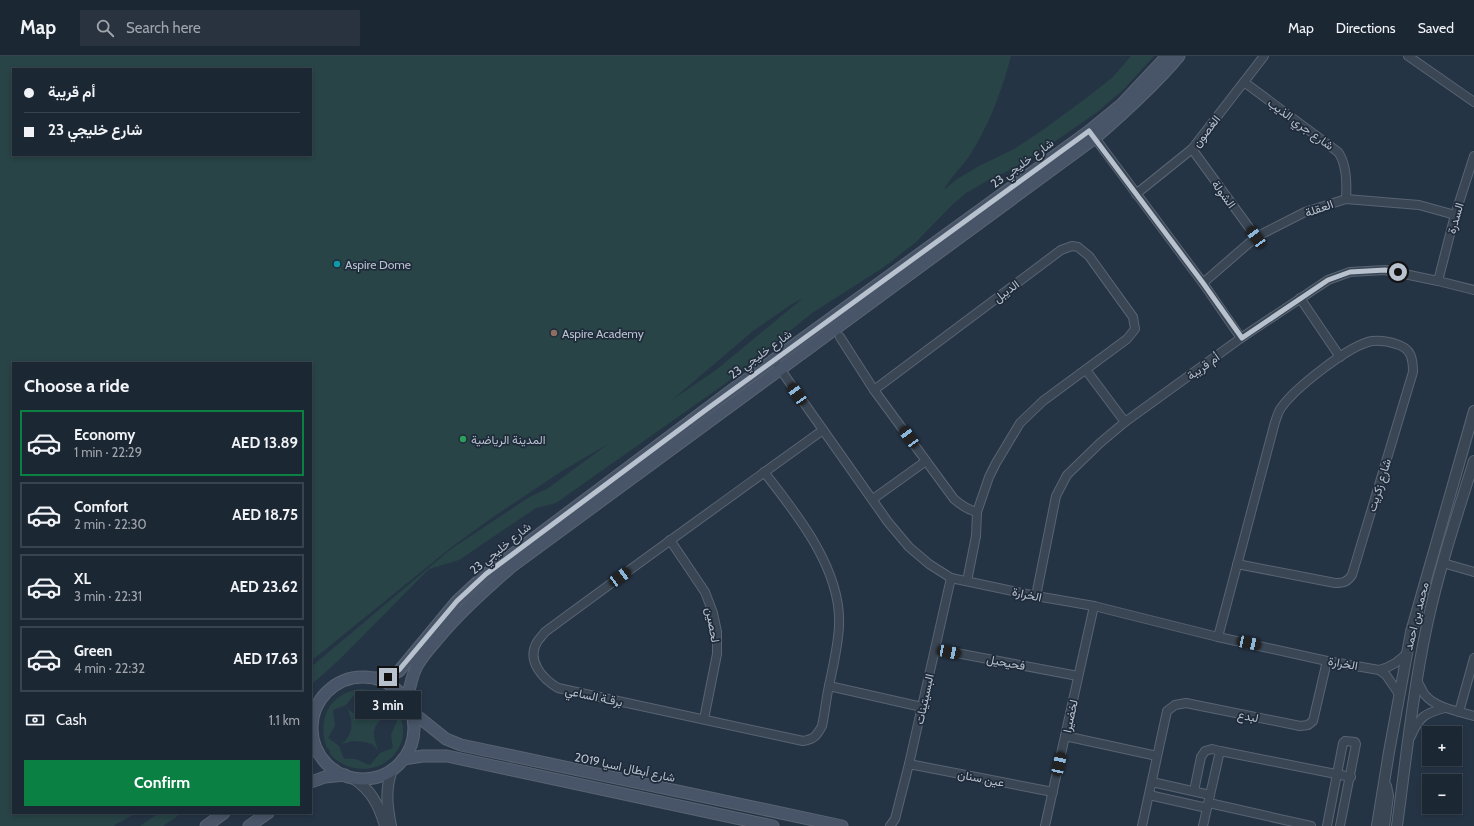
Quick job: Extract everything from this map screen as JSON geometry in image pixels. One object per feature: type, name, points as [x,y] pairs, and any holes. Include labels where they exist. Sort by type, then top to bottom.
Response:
[{"type":"main road","name":"شارع خليجي 23","points":[[1092,134],[1167,56]]},
{"type":"main road","name":"شارع خليجي 23","points":[[376,678],[388,677],[399,670],[457,601],[486,574],[557,526],[1092,134],[1125,112],[1153,85],[1179,56]]},
{"type":"main road","name":"شارع خليجي 23","points":[[409,707],[412,677],[417,666],[445,630],[478,596],[557,526]]},
{"type":"main road","points":[[312,782],[325,777],[370,778],[392,770],[403,759],[411,744],[413,736],[413,719],[409,707],[394,687],[376,678],[365,677],[349,679],[338,684],[328,691],[316,710],[312,731],[315,745],[322,758],[332,768],[349,777]]},
{"type":"main road","name":"شارع أبطال اسيا 2019","points":[[409,707],[446,739],[461,745],[842,826]]},
{"type":"main road","points":[[403,759],[423,756],[447,756],[773,826]]},
{"type":"main road","points":[[206,826],[223,814]]},
{"type":"main road","points":[[249,826],[267,814]]},
{"type":"street","name":"الغصون","points":[[1136,194],[1192,149],[1264,56]]},
{"type":"street","points":[[1408,56],[1474,102]]},
{"type":"street","name":"شارع جري الذيب","points":[[1244,82],[1338,152],[1343,158],[1347,188],[1346,199]]},
{"type":"street","points":[[1092,134],[1242,338]]},
{"type":"street","name":"الشولة","points":[[1192,149],[1256,237]]},
{"type":"street","name":"السدرة","points":[[1438,280],[1455,215],[1474,156]]},
{"type":"street","name":"العقلة","points":[[1203,283],[1256,237],[1305,212],[1346,199],[1419,205],[1455,215]]},
{"type":"street","name":"الديبل","points":[[874,390],[1061,250],[1072,246],[1078,247],[1089,256],[1133,317],[1135,329],[1127,339],[1043,401],[1020,423],[989,477],[977,512],[976,536],[967,581]]},
{"type":"street","name":"أم قريبة","points":[[1036,596],[1056,496],[1067,475],[1100,443],[1125,422],[1242,338],[1328,280],[1350,272],[1385,270],[1438,280],[1474,290]]},
{"type":"street","points":[[1300,298],[1340,357]]},
{"type":"street","points":[[840,337],[874,390],[954,499],[968,509],[977,512]]},
{"type":"street","name":"شارع زكريت","points":[[1218,636],[1236,564],[1274,422],[1281,408],[1300,388],[1340,357],[1360,346],[1371,341],[1385,341],[1398,344],[1408,350],[1413,359],[1413,372],[1352,575],[1348,581],[1343,583],[1335,583],[1236,564]]},
{"type":"street","name":"الخرارة","points":[[777,365],[873,500],[909,547],[929,564],[951,578],[1036,596],[1094,606],[1327,661],[1378,670]]},
{"type":"street","points":[[1086,370],[1125,422]]},
{"type":"street","name":"محمد بن احمد","points":[[1377,826],[1399,694],[1419,600],[1474,411]]},
{"type":"street","name":"برقـة الساعي","points":[[764,472],[794,511],[818,550],[831,579],[838,607],[839,625],[837,651],[822,726],[818,734],[812,740],[803,741],[558,688],[547,681],[539,673],[534,652],[537,642],[545,632],[670,540],[764,472],[823,430]]},
{"type":"street","points":[[873,500],[926,461]]},
{"type":"street","name":"محمد بن احمد","points":[[1397,826],[1417,681],[1427,625],[1443,563],[1474,461]]},
{"type":"street","name":"لحصين","points":[[670,540],[705,592],[713,613],[717,632],[718,654],[704,719]]},
{"type":"street","points":[[1443,563],[1474,572]]},
{"type":"street","name":"البسيتينات","points":[[890,826],[896,822],[951,578]]},
{"type":"street","name":"لخضيرا","points":[[1045,826],[1094,606]]},
{"type":"street","name":"فحيحيل","points":[[935,649],[1078,676]]},
{"type":"street","points":[[1378,670],[1390,667],[1398,662],[1407,653]]},
{"type":"street","points":[[1459,712],[1474,658]]},
{"type":"street","name":"لبدع","points":[[1142,826],[1167,711],[1174,705],[1186,704],[1300,726],[1308,725],[1313,720],[1327,661]]},
{"type":"street","points":[[1378,670],[1386,675],[1399,694]]},
{"type":"street","points":[[1417,681],[1424,694],[1430,699],[1445,708],[1474,716]]},
{"type":"street","points":[[829,686],[922,707]]},
{"type":"street","points":[[1408,744],[1415,726],[1423,716],[1432,711],[1445,708]]},
{"type":"street","points":[[1066,736],[1157,756]]},
{"type":"street","points":[[1327,826],[1343,743],[1345,741],[1355,742],[1356,744],[1351,778],[1340,826]]},
{"type":"street","points":[[1194,791],[1201,757],[1205,751],[1212,749],[1351,778]]},
{"type":"street","points":[[1203,826],[1220,751]]},
{"type":"street","name":"عين سنان","points":[[910,764],[1053,792]]},
{"type":"street","points":[[391,826],[387,798],[388,784],[392,770]]},
{"type":"street","points":[[349,777],[365,787],[374,798],[385,826]]},
{"type":"street","points":[[1152,782],[1194,791],[1209,802]]},
{"type":"street","points":[[1384,782],[1388,796],[1384,826]]},
{"type":"street","points":[[1149,795],[1209,802],[1311,826]]},
{"type":"green space","name":"المدينة الرياضية","points":[[0,56],[1011,56],[999,96],[982,134],[968,158],[944,190],[957,179],[979,166],[1014,149],[1044,129],[1113,77],[1131,56],[1154,56],[1124,89],[1096,113],[1022,164],[966,193],[953,204],[916,242],[884,267],[812,313],[726,383],[556,503],[536,508],[459,560],[429,569],[340,659],[312,684],[312,666],[451,549],[531,496],[547,489],[608,444],[562,471],[493,517],[453,546],[312,660],[312,362],[12,362],[12,814],[134,814],[113,826],[0,826]],"holes":[[[803,298],[716,370],[672,400],[753,331]]]},
{"type":"green space","points":[[360,689],[376,692],[390,701],[400,714],[403,731],[402,742],[391,758],[376,767],[360,769],[343,764],[332,756],[326,746],[324,726],[328,709],[340,696]],"holes":[[[355,694],[366,699],[382,699],[388,713],[397,721],[391,735],[393,748],[380,753],[370,765],[356,759],[344,759],[339,746],[328,738],[335,725],[333,710],[346,705]]]},
{"type":"green space","points":[[348,709],[362,718],[384,716],[376,725],[374,732],[378,750],[372,744],[364,742],[353,741],[342,744],[350,734],[351,730],[351,720]]},
{"type":"green space","points":[[158,814],[181,814],[163,826],[140,826]]},
{"type":"place","name":"Aspire Dome","points":[[337,264]]},
{"type":"place","name":"Aspire Academy","points":[[554,333]]},
{"type":"place","name":"المدينة الرياضية","points":[[463,439]]},
{"type":"route","points":[[388,677],[399,670],[457,601],[486,574],[707,409],[1089,131],[1203,283],[1242,338],[1328,280],[1350,272],[1385,270],[1398,272]]}]
